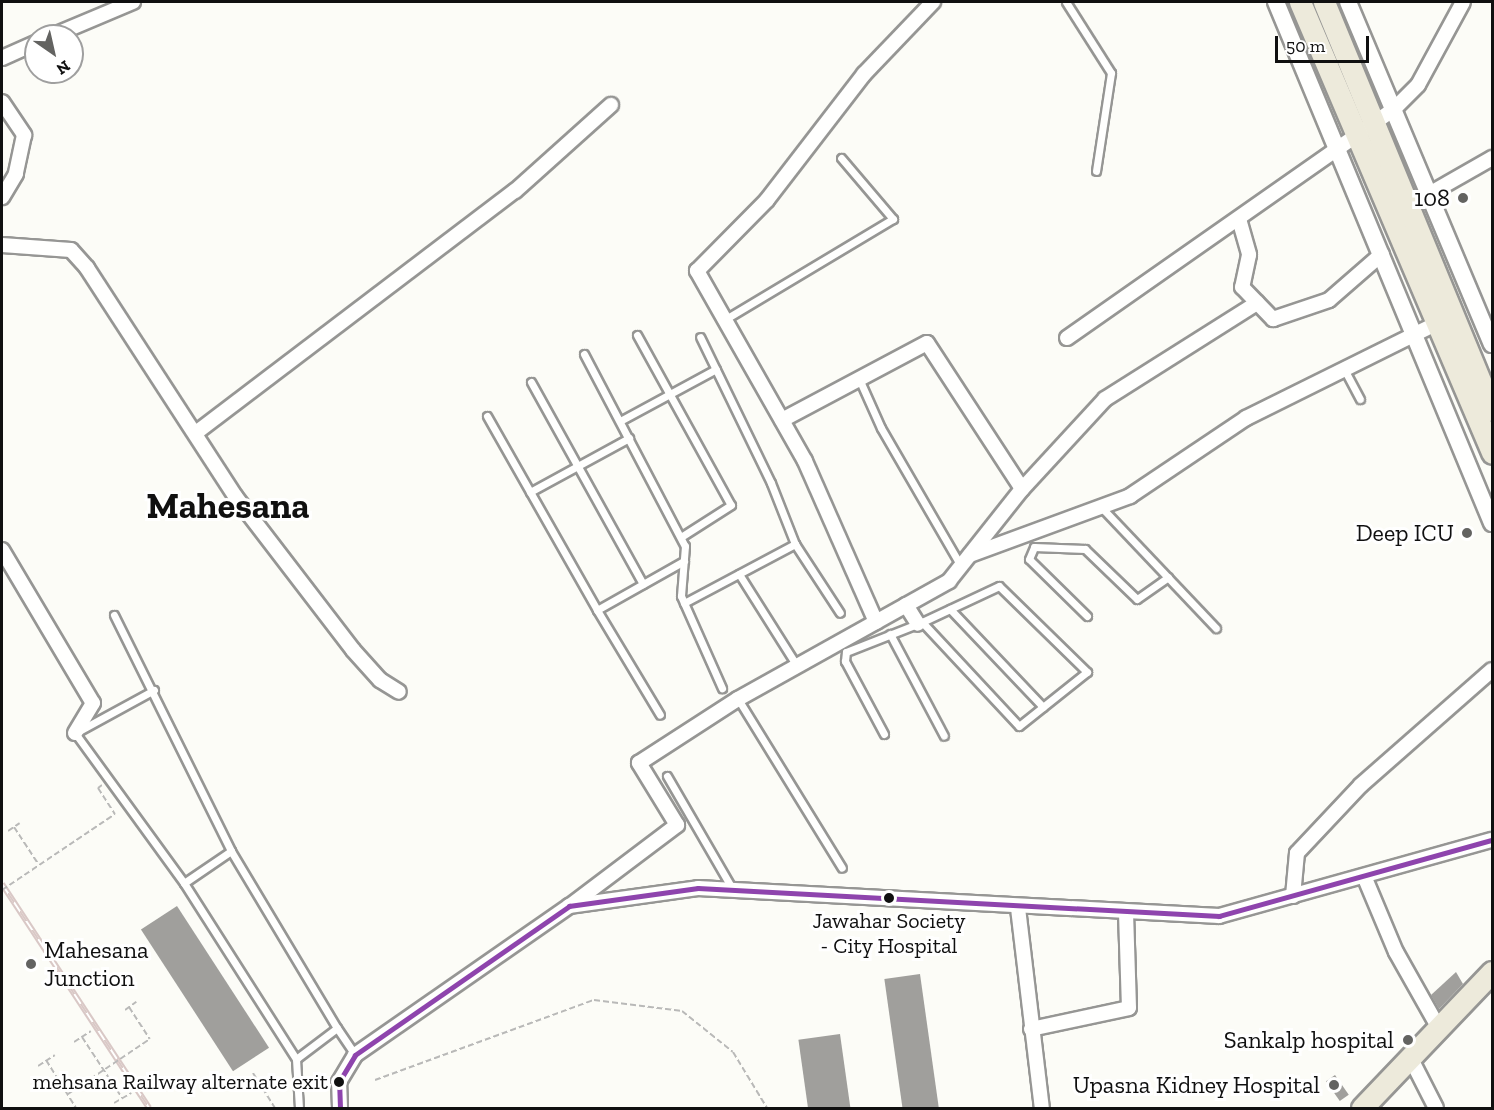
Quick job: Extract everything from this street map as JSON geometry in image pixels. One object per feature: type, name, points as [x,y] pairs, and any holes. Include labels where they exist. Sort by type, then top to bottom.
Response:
[{"type":"main road","points":[[1300,2],[1492,453]]},
{"type":"main road","points":[[1324,2],[1376,122],[1492,410]]},
{"type":"main road","points":[[1371,1105],[1492,972]]},
{"type":"street","points":[[73,24],[103,7],[133,2]]},
{"type":"street","points":[[876,622],[782,420],[697,271],[767,200],[864,74],[933,2]]},
{"type":"street","points":[[1276,2],[1416,334],[1492,523]]},
{"type":"street","points":[[1348,2],[1492,344]]},
{"type":"street","points":[[1067,338],[1339,151],[1394,110],[1418,85],[1463,2]]},
{"type":"street","points":[[2,58],[24,48]]},
{"type":"street","points":[[2,102],[24,135],[16,174],[2,197]]},
{"type":"street","points":[[197,432],[515,191],[611,105]]},
{"type":"street","points":[[1430,194],[1492,158]]},
{"type":"street","points":[[1239,219],[1249,255],[1242,287],[1273,319],[1329,300],[1382,254]]},
{"type":"street","points":[[2,245],[71,250],[197,432],[235,496],[353,650],[380,680],[399,692]]},
{"type":"street","points":[[1442,286],[1464,275]]},
{"type":"street","points":[[339,1108],[339,1082],[355,1055],[569,906],[677,825],[639,763],[738,699],[949,581],[1022,489],[1105,399],[1257,303]]},
{"type":"street","points":[[966,560],[1130,496],[1246,418],[1437,323]]},
{"type":"street","points":[[782,420],[860,381],[927,343],[1022,489]]},
{"type":"street","points":[[2,550],[93,703],[75,733]]},
{"type":"street","points":[[906,605],[918,624]]},
{"type":"street","points":[[1293,896],[1297,853],[1361,785],[1492,670]]},
{"type":"street","points":[[569,906],[698,888],[1126,915],[1219,916],[1492,840]]},
{"type":"street","points":[[1364,876],[1396,952],[1440,1030]]},
{"type":"street","points":[[1018,908],[1042,1108]]},
{"type":"street","points":[[1031,1029],[1129,1008],[1126,915]]},
{"type":"street","points":[[1411,1059],[1436,1108]]},
{"type":"lane","points":[[1066,2],[1111,73],[1096,171]]},
{"type":"lane","points":[[724,320],[893,219],[841,158]]},
{"type":"lane","points":[[637,335],[730,505],[681,537]]},
{"type":"lane","points":[[700,337],[795,544],[840,613]]},
{"type":"lane","points":[[584,354],[681,537],[684,561],[684,603],[722,688]]},
{"type":"lane","points":[[620,421],[716,369]]},
{"type":"lane","points":[[1344,369],[1360,399]]},
{"type":"lane","points":[[860,381],[880,428],[966,560]]},
{"type":"lane","points":[[531,382],[643,584]]},
{"type":"lane","points":[[487,416],[660,716]]},
{"type":"lane","points":[[530,492],[629,438]]},
{"type":"lane","points":[[1101,507],[1216,628]]},
{"type":"lane","points":[[684,603],[795,544]]},
{"type":"lane","points":[[1087,616],[1029,559],[1034,547],[1085,549],[1137,599],[1168,578]]},
{"type":"lane","points":[[597,610],[684,561]]},
{"type":"lane","points":[[739,574],[797,666]]},
{"type":"lane","points":[[884,734],[845,661],[846,652],[918,624],[999,586],[1087,672],[1019,726],[918,624]]},
{"type":"lane","points":[[950,609],[1043,707]]},
{"type":"lane","points":[[114,615],[154,690],[231,851],[337,1029],[355,1055]]},
{"type":"lane","points":[[890,634],[944,736]]},
{"type":"lane","points":[[154,690],[75,733],[184,883],[296,1059],[299,1108]]},
{"type":"lane","points":[[738,699],[842,868]]},
{"type":"lane","points":[[667,776],[733,890]]},
{"type":"lane","points":[[184,883],[231,851]]},
{"type":"lane","points":[[296,1059],[337,1029]]},
{"type":"path","points":[[2,890],[115,814],[98,788]]},
{"type":"path","points":[[8,831],[20,823]]},
{"type":"path","points":[[14,827],[39,865]]},
{"type":"path","points":[[375,1080],[594,1000],[682,1011],[733,1052],[766,1108]]},
{"type":"path","points":[[124,1010],[136,1002]]},
{"type":"path","points":[[68,1095],[150,1040],[129,1007]]},
{"type":"path","points":[[74,1042],[91,1031]]},
{"type":"path","points":[[82,1037],[122,1098]]},
{"type":"path","points":[[38,1066],[55,1055]]},
{"type":"path","points":[[46,1060],[76,1108]]},
{"type":"path","points":[[253,1073],[276,1108]]},
{"type":"path","points":[[114,1103],[131,1093]]},
{"type":"building","points":[[177,906],[269,1048],[233,1071],[141,929]]},
{"type":"building","points":[[1456,972],[1463,984],[1439,1009],[1431,995]]},
{"type":"building","points":[[920,974],[939,1108],[902,1108],[884,979]]},
{"type":"building","points":[[840,1034],[850,1108],[808,1108],[798,1040]]},
{"type":"building","points":[[1335,1075],[1349,1095],[1340,1101],[1326,1081]]},
{"type":"railway","points":[[2,884],[149,1108]]},
{"type":"transit line","points":[[340,1108],[339,1082],[355,1055],[569,906],[698,888],[1219,916],[1492,840]]},
{"type":"place","name":"108","points":[[1463,198]]},
{"type":"place","name":"Deep ICU","points":[[1467,533]]},
{"type":"place","name":"Jawahar Society - City Hospital","points":[[889,898]]},
{"type":"place","name":"Mahesana Junction","points":[[31,964]]},
{"type":"place","name":"Sankalp hospital","points":[[1408,1040]]},
{"type":"place","name":"mehsana Railway alternate exit","points":[[339,1082]]},
{"type":"place","name":"Upasna Kidney Hospital","points":[[1334,1085]]},
{"type":"district","name":"Mahesana","points":[[228,506]]}]
